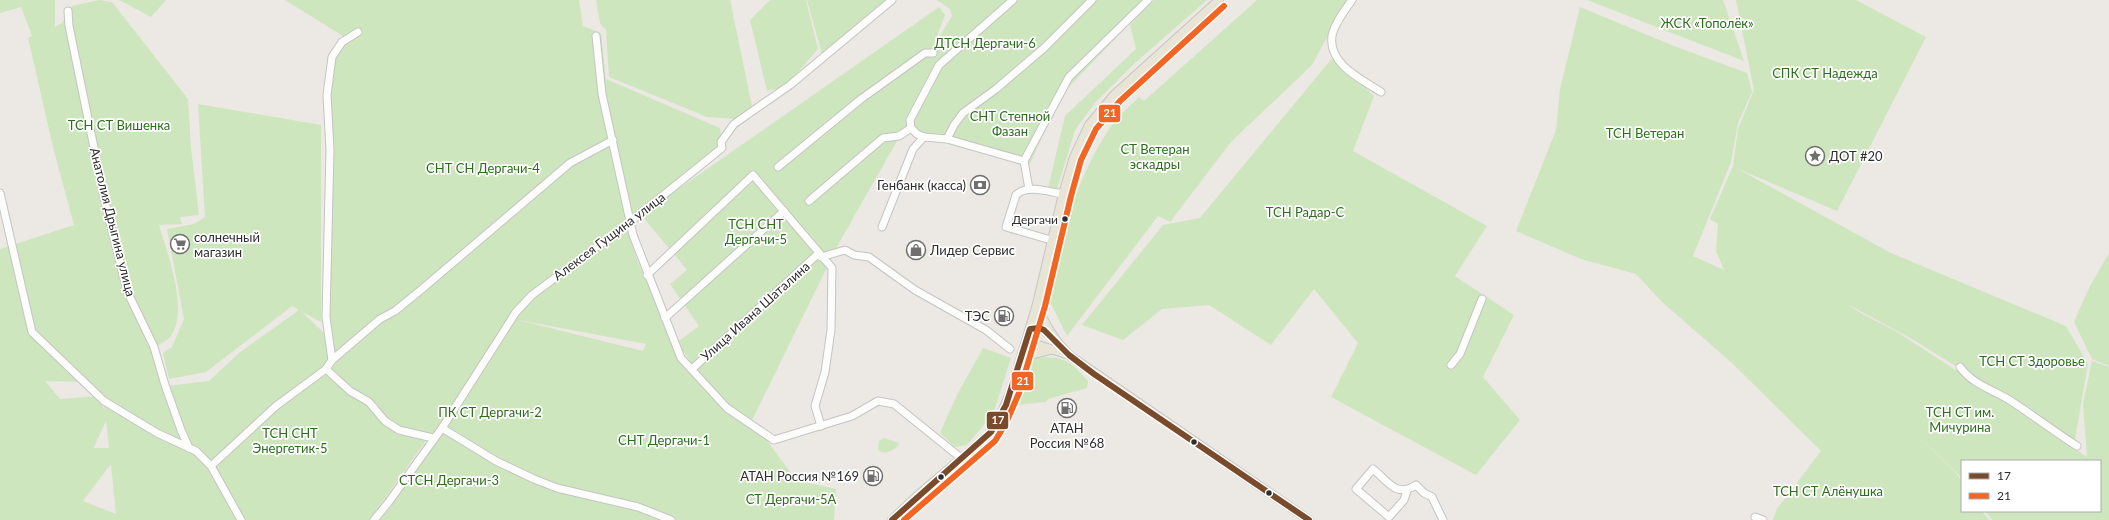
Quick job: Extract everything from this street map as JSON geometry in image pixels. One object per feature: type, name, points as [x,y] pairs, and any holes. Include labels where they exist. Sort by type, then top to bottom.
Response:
[{"type":"main road","points":[[892,520],[917,496],[989,435],[999,419],[1017,370],[1037,304],[1062,194],[1081,141],[1101,109],[1145,66],[1219,0]]},
{"type":"main road","points":[[1037,304],[1041,317],[1055,341]]},
{"type":"main road","points":[[1030,329],[1039,328],[1046,332],[1069,355],[1309,520]]},
{"type":"main road","points":[[1035,344],[1040,344],[1045,341],[1047,336],[1046,332]]},
{"type":"main road","points":[[1027,338],[1035,344],[1069,355]]},
{"type":"main road","points":[[1017,370],[1031,355],[1050,350]]},
{"type":"street","name":"Алексея Гущина улица","points":[[374,520],[388,503],[433,438],[442,428],[516,312],[532,295],[630,222],[722,148],[721,142],[734,124],[790,85],[892,0]]},
{"type":"street","points":[[1013,0],[939,65],[910,120],[911,128],[917,134],[924,137],[947,139],[1024,161]]},
{"type":"street","points":[[947,139],[954,125],[963,113],[996,90],[1044,48],[1092,0]]},
{"type":"street","points":[[1029,189],[1024,161],[1069,77],[1148,0]]},
{"type":"street","points":[[1352,0],[1332,35],[1334,54],[1350,71],[1381,92]]},
{"type":"street","name":"Анатолия Дрыгина улица","points":[[68,11],[69,26],[106,206],[127,291],[154,347],[165,385],[189,448]]},
{"type":"street","points":[[332,360],[326,317],[330,150],[328,96],[332,57],[342,42],[358,32]]},
{"type":"street","points":[[596,36],[602,94],[630,222],[647,275],[681,358],[727,408],[774,440],[852,416],[878,401],[894,404],[961,458]]},
{"type":"street","points":[[778,166],[861,99],[926,53],[933,53]]},
{"type":"street","points":[[809,202],[884,138],[899,136],[911,128]]},
{"type":"street","points":[[882,228],[914,149],[924,137]]},
{"type":"street","points":[[211,466],[276,406],[326,369],[332,360],[380,319],[395,311],[422,289],[570,163],[613,140]]},
{"type":"street","points":[[647,275],[753,175],[832,268],[831,330],[825,372],[815,406],[821,426]]},
{"type":"street","points":[[1051,240],[1006,227],[1016,195],[1029,189],[1062,194]]},
{"type":"street","points":[[0,193],[32,332],[104,401],[156,433],[196,451],[211,466],[241,520]]},
{"type":"street","points":[[665,318],[784,211]]},
{"type":"street","points":[[820,255],[845,250],[854,255],[869,257],[915,290],[986,330],[1010,349]]},
{"type":"street","name":"Улица Ивана Шаталина","points":[[692,369],[820,255]]},
{"type":"street","points":[[1451,365],[1460,354],[1482,299]]},
{"type":"street","points":[[1960,367],[1966,374],[1989,391],[2012,402],[2078,446]]},
{"type":"street","points":[[326,369],[350,391],[368,402],[385,421],[398,430],[433,438]]},
{"type":"street","points":[[442,428],[496,461],[534,479],[557,488],[638,507],[671,520]]},
{"type":"street","points":[[1407,491],[1404,500],[1389,517],[1356,489],[1373,469],[1399,491],[1407,491],[1416,485],[1424,493],[1432,497],[1443,520]]},
{"type":"street","points":[[1755,517],[1763,520]]},
{"type":"green space","name":"ТСН СТ Вишенка","points":[[0,0],[55,0],[55,27],[62,23],[72,6],[99,0],[112,2],[188,99],[191,148],[199,215],[180,217],[182,224],[159,225],[175,282],[178,313],[176,326],[170,337],[152,349],[163,385],[188,450],[205,462],[212,471],[239,520],[0,520],[0,249],[74,225],[54,151],[28,38],[32,36],[21,7],[0,13]],"holes":[[[45,381],[85,382],[102,396],[105,412],[99,396],[60,399]],[[106,421],[109,448],[94,447]],[[110,465],[111,465],[116,514],[83,501]]]},
{"type":"green space","points":[[119,0],[166,0],[151,17]]},
{"type":"green space","points":[[285,0],[579,0],[583,26],[601,33],[606,79],[720,128],[723,151],[677,190],[939,7],[945,15],[933,47],[952,16],[950,9],[937,0],[1091,0],[1012,77],[1049,46],[1093,0],[1152,0],[1068,88],[1050,119],[1029,166],[945,143],[951,132],[946,138],[924,135],[911,125],[932,74],[905,127],[840,241],[751,422],[737,413],[763,435],[796,480],[836,489],[834,520],[675,520],[638,505],[560,487],[497,459],[439,424],[432,434],[398,426],[400,428],[430,435],[371,517],[439,427],[500,465],[558,490],[638,509],[665,520],[245,520],[210,462],[191,446],[182,430],[166,386],[209,381],[239,353],[299,310],[292,306],[206,372],[169,379],[163,353],[172,347],[184,319],[167,229],[194,224],[205,217],[198,104],[321,125],[321,322],[302,312],[324,333],[331,335],[334,362],[329,369],[375,407],[330,368],[336,363],[330,318],[331,95],[335,59],[343,36]],"holes":[[[1009,80],[962,119],[964,115]],[[643,217],[687,270],[670,284],[699,326],[679,341],[682,350],[691,361],[676,348],[637,260],[627,229]],[[518,320],[646,344],[643,351]]]},
{"type":"green space","points":[[596,0],[730,0],[752,106],[739,119],[707,117],[609,77],[606,30],[600,23]]},
{"type":"green space","points":[[770,0],[806,0],[818,49],[785,87],[767,91],[750,20]]},
{"type":"green space","points":[[807,0],[886,0],[822,54]]},
{"type":"green space","points":[[1154,0],[1207,0],[1136,62],[1095,103],[1075,130],[1057,189],[1048,188],[1065,116],[1136,49],[1130,25]]},
{"type":"green space","name":"СТ Ветеран эскадры","points":[[1257,0],[1347,0],[1312,65],[1231,142],[1170,222],[1158,216],[1067,336],[1045,292],[1071,207],[1088,166],[1098,147],[1116,120],[1139,97],[1144,101]]},
{"type":"green space","name":"ЖСК «Тополёк»","points":[[1587,0],[1723,0],[1744,61]]},
{"type":"green space","points":[[1736,0],[1856,0],[1926,37],[1837,211],[1738,169],[1891,253],[2066,326],[2088,364],[2075,440],[1912,339],[1849,305],[1902,335],[2087,457],[2083,404],[2092,361],[2109,367],[2109,520],[1992,520],[1986,512],[2101,512],[2101,460],[1961,460],[1961,477],[1910,428],[1961,480],[1961,512],[1983,512],[1989,520],[1773,520],[1777,509],[1821,451],[1732,363],[1662,302],[1636,274],[1581,259],[1516,231],[1556,130],[1560,89],[1580,7],[1674,46],[1747,73],[1752,92],[1738,123],[1731,162],[1693,256],[1724,270],[1716,251],[1718,224],[1710,219],[1733,166],[1738,129],[1754,90]]},
{"type":"green space","name":"ТСН Радар-С","points":[[1333,57],[1374,96],[1353,151],[1487,226],[1455,276],[1514,315],[1483,377],[1520,420],[1476,475],[1331,397],[1358,343],[1314,289],[1271,345],[1209,305],[1162,309],[1123,340],[1082,325],[1163,225],[1200,218]]},
{"type":"green space","points":[[2109,253],[2109,366],[2092,359],[2074,322],[2089,288]]},
{"type":"green space","points":[[983,348],[1011,358],[993,414],[967,445],[955,447],[940,433],[956,397]]},
{"type":"green space","points":[[1042,357],[1057,358],[1074,366],[1088,381],[1087,388],[1048,399],[1046,402],[1015,405],[1014,401],[1016,389],[1024,369],[1030,361]]},
{"type":"green space","points":[[884,438],[899,443],[899,445],[889,452],[881,452],[878,450],[879,441]]},
{"type":"transit line","name":"21","points":[[904,520],[995,441],[1006,423],[1019,393],[1045,306],[1081,160],[1096,129],[1120,101],[1224,6]]},
{"type":"transit line","name":"17","points":[[892,520],[991,432],[1006,405],[1030,329],[1039,328],[1044,330],[1069,355],[1094,374],[1309,520]]},
{"type":"place","name":"ДОТ #20","points":[[1815,156]]},
{"type":"place","name":"Генбанк (касса)","points":[[980,185]]},
{"type":"place","name":"Дергачи","points":[[1065,219]]},
{"type":"place","name":"солнечный магазин","points":[[180,244]]},
{"type":"place","name":"Лидер Сервис","points":[[916,250]]},
{"type":"place","name":"ТЭС","points":[[1004,316]]},
{"type":"place","name":"АТАН Россия №68","points":[[1067,408]]},
{"type":"place","name":"АТАН Россия №169","points":[[873,476]]},
{"type":"park label","name":"ДТСН Дергачи-6","points":[[985,43]]},
{"type":"park label","name":"СПК СТ Надежда","points":[[1825,73]]},
{"type":"park label","name":"СНТ Степной Фазан","points":[[1010,124]]},
{"type":"park label","name":"ТСН Ветеран","points":[[1645,133]]},
{"type":"park label","name":"СНТ СН Дергачи-4","points":[[483,168]]},
{"type":"park label","name":"ТСН СНТ Дергачи-5","points":[[756,232]]},
{"type":"park label","name":"ТСН СТ Здоровье","points":[[2032,361]]},
{"type":"park label","name":"ПК СТ Дергачи-2","points":[[490,412]]},
{"type":"park label","name":"ТСН СТ им. Мичурина","points":[[1960,420]]},
{"type":"park label","name":"ТСН СНТ Энергетик-5","points":[[290,440]]},
{"type":"park label","name":"СНТ Дергачи-1","points":[[664,440]]},
{"type":"park label","name":"СТСН Дергачи-3","points":[[449,480]]},
{"type":"park label","name":"ТСН СТ Алёнушка","points":[[1828,491]]},
{"type":"park label","name":"СТ Дергачи-5А","points":[[791,499]]}]
